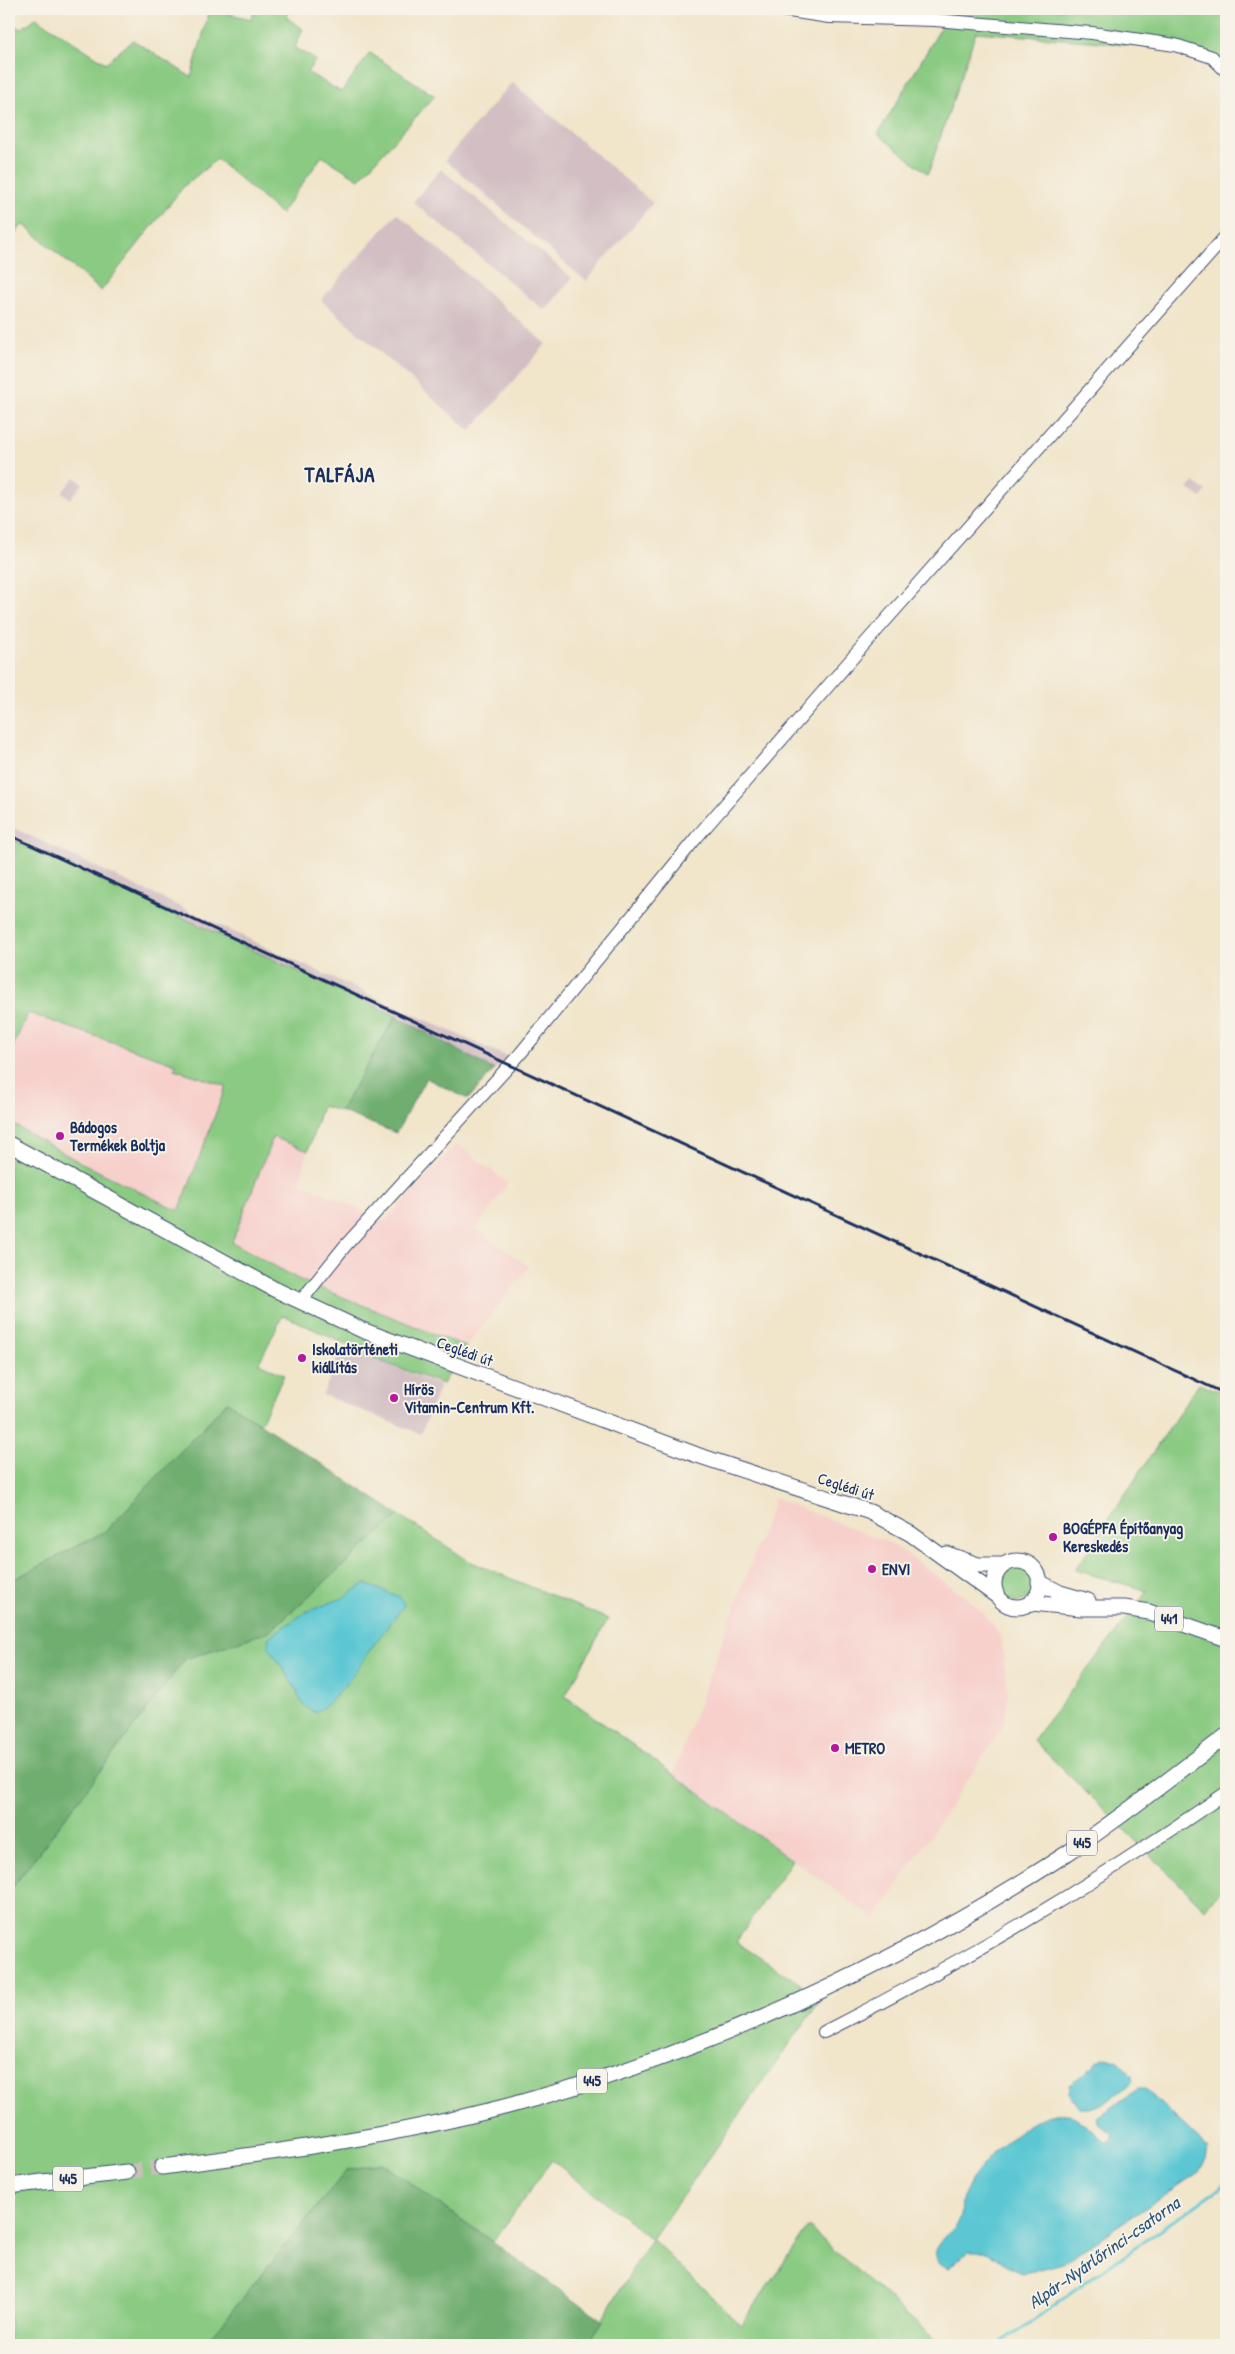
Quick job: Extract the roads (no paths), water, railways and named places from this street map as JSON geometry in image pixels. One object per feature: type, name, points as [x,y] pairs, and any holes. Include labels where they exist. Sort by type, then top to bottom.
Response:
[{"type":"main road","name":"Ceglédi út","points":[[9,1144],[300,1302],[371,1334],[697,1454],[870,1512],[894,1523],[928,1545],[997,1596]]},
{"type":"main road","name":"Ceglédi út","points":[[928,1545],[978,1565],[1004,1565]]},
{"type":"main road","name":"441","points":[[1004,1565],[1013,1562],[1023,1562],[1036,1573],[1039,1582],[1060,1593],[1109,1607],[1149,1612],[1226,1639]]},
{"type":"main road","points":[[997,1596],[994,1579],[1004,1565]]},
{"type":"main road","points":[[1032,1603],[1038,1593],[1039,1582]]},
{"type":"main road","name":"441","points":[[997,1596],[1005,1604],[1014,1607],[1032,1603],[1081,1608],[1109,1607]]},
{"type":"main road","name":"445","points":[[162,2167],[300,2149],[443,2122],[508,2106],[604,2078],[744,2025],[855,1976],[991,1901],[1068,1853],[1130,1809],[1226,1736]]},
{"type":"main road","name":"445","points":[[9,2186],[127,2172]]},
{"type":"street","points":[[776,9],[829,17],[935,20],[1092,33],[1175,45],[1212,57],[1226,71]]},
{"type":"street","points":[[300,1302],[345,1246],[520,1054],[696,838],[1226,236]]},
{"type":"street","points":[[824,2032],[886,2001],[1015,1928],[1166,1834],[1226,1793]]},
{"type":"water","points":[[365,1584],[400,1597],[404,1604],[349,1681],[324,1707],[316,1712],[312,1711],[301,1702],[297,1691],[269,1647],[268,1638],[306,1612],[343,1598]]},
{"type":"water","points":[[1106,2057],[1118,2061],[1132,2075],[1132,2081],[1122,2091],[1101,2104],[1094,2107],[1080,2108],[1069,2093],[1070,2085],[1098,2061]]},
{"type":"water","points":[[1138,2089],[1145,2089],[1208,2148],[1206,2159],[1199,2172],[1063,2263],[1022,2274],[987,2252],[970,2252],[948,2267],[938,2263],[936,2250],[939,2244],[957,2225],[961,2214],[962,2200],[976,2173],[992,2154],[1016,2133],[1042,2118],[1055,2114],[1066,2114],[1081,2122],[1107,2142],[1112,2142],[1114,2134],[1098,2122],[1097,2117]]},
{"type":"waterway","name":"Alpár–Nyárlőrinci-csatorna","points":[[998,2345],[1226,2183]]},
{"type":"tunnel","points":[[127,2172],[162,2167]]},
{"type":"railway","points":[[9,835],[1226,1394]]},
{"type":"place","name":"Bádogos Termékek Boltja","points":[[60,1136]]},
{"type":"place","name":"Iskolatörténeti kiállítás","points":[[302,1358]]},
{"type":"place","name":"Hírös Vitamin-Centrum Kft.","points":[[394,1398]]},
{"type":"place","name":"BOGÉPFA Építőanyag Kereskedés","points":[[1053,1537]]},
{"type":"place","name":"ENVI","points":[[872,1569]]},
{"type":"place","name":"METRO","points":[[835,1748]]},
{"type":"district","name":"TALFÁJA","points":[[340,475]]}]
